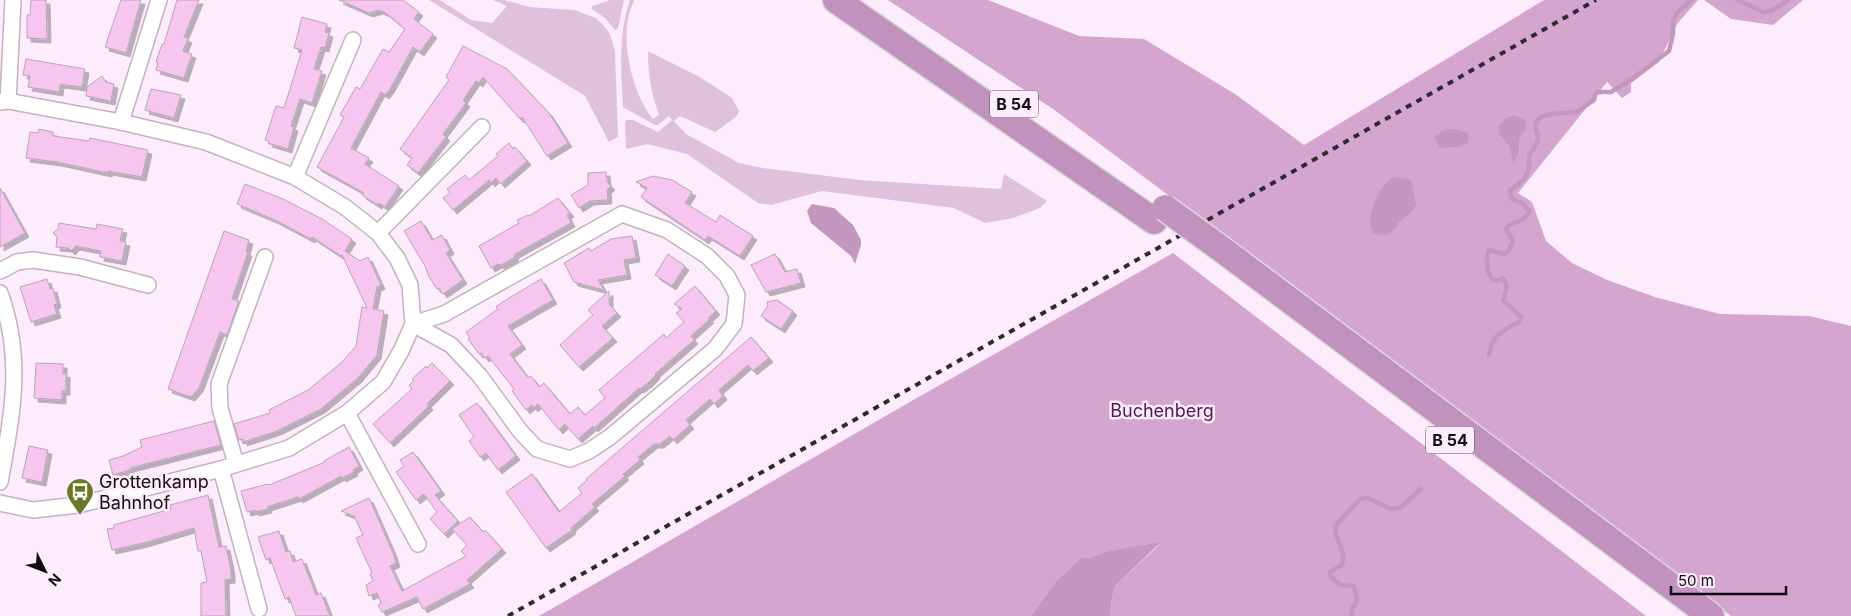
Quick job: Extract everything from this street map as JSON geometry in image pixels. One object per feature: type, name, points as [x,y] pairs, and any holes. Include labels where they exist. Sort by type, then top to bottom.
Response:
[{"type":"highway","name":"B 54","points":[[836,0],[1159,215]]},
{"type":"highway","name":"B 54","points":[[863,0],[1712,616]]},
{"type":"highway","name":"B 54","points":[[1219,258],[1686,616]]},
{"type":"street","points":[[0,504],[34,510],[78,505],[221,469],[289,448],[347,413],[383,382],[402,351],[413,324],[410,285],[397,258],[378,233],[345,207],[295,177],[206,142],[121,122],[4,102],[13,0]]},
{"type":"street","points":[[121,122],[159,0]]},
{"type":"street","points":[[295,177],[353,40]]},
{"type":"street","points":[[378,233],[482,127]]},
{"type":"street","points":[[622,214],[667,230],[706,256],[727,276],[737,295],[734,324],[715,349],[610,437],[589,451],[570,459],[537,449],[520,431],[480,376],[450,346],[413,324],[444,314],[622,214]]},
{"type":"street","points":[[236,464],[220,408],[219,384],[264,257]]},
{"type":"street","points":[[0,271],[17,262],[33,260],[80,268],[148,285]]},
{"type":"street","points":[[0,293],[12,340],[15,375],[13,412],[0,482]]},
{"type":"street","points":[[347,413],[418,544]]},
{"type":"street","points":[[221,469],[259,609]]},
{"type":"shaded area","points":[[429,0],[440,0],[471,20],[492,23],[507,6],[493,0],[504,0],[529,7],[574,10],[596,18],[610,34],[615,51],[618,137],[609,142],[585,96]]},
{"type":"shaded area","points":[[610,0],[624,0],[618,28],[615,30],[605,18],[592,9],[592,6]]},
{"type":"shaded area","points":[[630,0],[634,0],[628,16],[628,58],[635,85],[646,109],[653,119],[659,115],[650,83],[648,51],[698,76],[732,98],[739,111],[736,117],[715,132],[680,116],[674,121],[686,134],[739,163],[763,168],[860,180],[1001,189],[1004,174],[1047,201],[1040,208],[1013,218],[985,223],[954,208],[822,191],[771,205],[758,203],[687,154],[647,144],[626,149],[626,120],[633,120],[658,132],[672,120],[669,116],[658,125],[655,125],[623,107],[622,40]]},
{"type":"shaded area","points":[[1513,115],[1525,120],[1526,128],[1519,139],[1519,152],[1513,163],[1510,147],[1499,134],[1499,125]]},
{"type":"shaded area","points":[[1453,129],[1469,134],[1468,143],[1457,147],[1440,148],[1434,137],[1443,130]]},
{"type":"shaded area","points":[[1396,177],[1409,179],[1412,183],[1416,205],[1398,223],[1394,230],[1387,235],[1374,234],[1371,228],[1371,220],[1375,202],[1384,185]]},
{"type":"shaded area","points":[[812,204],[834,208],[853,225],[861,240],[855,264],[851,256],[811,223],[807,211]]},
{"type":"shaded area","points":[[1159,544],[1116,585],[1110,616],[1031,616],[1055,582],[1082,557],[1089,558],[1109,551]]},
{"type":"green space","points":[[888,0],[988,0],[1079,36],[1144,39],[1235,94],[1304,145],[1544,0],[1698,0],[1677,24],[1659,62],[1631,83],[1631,92],[1622,98],[1607,82],[1518,193],[1532,202],[1546,241],[1572,263],[1607,280],[1658,298],[1720,314],[1809,316],[1851,326],[1851,616],[1731,616],[1053,109]]},
{"type":"green space","points":[[1704,0],[1803,0],[1773,25],[1731,19]]},
{"type":"green space","name":"Buchenberg","points":[[1173,253],[1646,616],[1110,616],[1116,585],[1159,545],[1110,551],[1089,558],[1082,557],[1055,582],[1031,616],[539,616],[915,399]]},
{"type":"building","points":[[31,0],[46,0],[47,39],[27,38],[27,15],[30,15]]},
{"type":"building","points":[[121,0],[141,0],[126,53],[105,47]]},
{"type":"building","points":[[177,0],[199,0],[184,37],[188,39],[183,51],[192,54],[184,78],[156,70],[158,63],[156,62],[162,44],[164,44]]},
{"type":"building","points":[[339,0],[403,0],[419,12],[414,19],[433,34],[420,52],[413,47],[390,89],[385,95],[381,92],[351,148],[369,158],[365,164],[399,186],[385,207],[379,203],[378,205],[362,195],[364,193],[317,167],[344,117],[340,115],[356,87],[360,89],[383,49],[389,52],[405,29],[386,13],[379,10],[369,13]]},
{"type":"building","points":[[302,17],[327,24],[325,32],[329,33],[325,48],[321,47],[314,69],[322,71],[312,103],[300,99],[291,126],[294,127],[288,149],[268,143],[269,141],[265,140],[276,106],[284,108],[302,50],[294,48]]},
{"type":"building","points":[[463,46],[507,69],[549,113],[568,143],[547,156],[522,117],[520,119],[483,77],[479,83],[476,81],[463,100],[466,103],[443,134],[446,137],[418,173],[407,165],[412,158],[400,149],[449,80],[446,77]]},
{"type":"building","points":[[26,59],[85,69],[82,87],[60,84],[59,92],[28,87],[30,76],[23,75]]},
{"type":"building","points":[[102,76],[106,82],[114,84],[111,101],[86,96],[87,87]]},
{"type":"building","points":[[151,89],[181,95],[174,118],[145,110]]},
{"type":"building","points":[[39,129],[53,132],[53,136],[89,141],[90,138],[148,150],[142,177],[108,171],[108,173],[57,162],[26,158],[30,132],[38,133]]},
{"type":"building","points":[[509,143],[527,161],[501,184],[496,178],[491,183],[489,180],[453,210],[443,198],[450,193],[447,189],[465,175],[469,180],[498,156],[496,154]]},
{"type":"building","points":[[606,172],[607,182],[611,186],[607,190],[608,200],[590,201],[579,208],[571,195],[588,185],[588,173]]},
{"type":"building","points":[[653,176],[672,180],[692,192],[685,203],[716,222],[720,215],[753,236],[740,256],[708,236],[705,240],[641,197],[647,188],[636,182]]},
{"type":"building","points":[[245,184],[283,199],[322,219],[352,239],[345,251],[360,261],[368,257],[381,285],[377,287],[373,309],[384,311],[377,355],[358,378],[321,409],[277,431],[243,442],[243,439],[239,440],[234,424],[270,413],[269,410],[308,390],[342,362],[356,346],[362,307],[367,308],[342,255],[312,237],[311,239],[275,220],[237,204]]},
{"type":"building","points":[[0,188],[25,233],[0,247]]},
{"type":"building","points":[[558,198],[570,213],[567,215],[571,223],[515,254],[514,258],[491,268],[479,246],[519,223],[517,220],[529,216]]},
{"type":"building","points":[[421,221],[432,240],[442,235],[450,250],[446,253],[463,280],[443,294],[429,277],[425,266],[404,231]]},
{"type":"building","points":[[59,223],[96,229],[97,224],[123,229],[120,241],[126,242],[122,261],[100,257],[101,251],[76,246],[71,251],[68,248],[56,247],[57,237],[53,233],[58,229]]},
{"type":"building","points":[[224,231],[249,240],[246,251],[248,252],[232,299],[239,301],[227,335],[220,332],[199,388],[191,397],[168,389]]},
{"type":"building","points":[[632,236],[636,258],[624,260],[627,275],[598,280],[604,290],[574,282],[564,263],[589,248],[591,251],[611,239]]},
{"type":"building","points":[[668,254],[685,266],[672,286],[655,275]]},
{"type":"building","points":[[775,254],[785,272],[797,269],[801,283],[766,292],[751,265]]},
{"type":"building","points":[[47,279],[50,289],[53,288],[57,304],[54,305],[57,314],[31,322],[20,287]]},
{"type":"building","points":[[541,279],[553,300],[508,326],[522,345],[510,354],[528,378],[531,376],[539,387],[544,383],[570,414],[578,407],[585,415],[605,398],[599,390],[664,334],[666,338],[684,322],[676,313],[682,309],[674,304],[695,286],[716,311],[691,336],[694,340],[655,374],[648,383],[639,388],[594,428],[593,426],[578,439],[565,424],[559,430],[538,404],[534,408],[532,405],[526,410],[512,391],[514,389],[488,356],[485,358],[481,353],[479,354],[468,339],[470,338],[466,332],[498,309],[496,307],[501,303]]},
{"type":"building","points":[[609,291],[609,304],[617,313],[602,326],[613,338],[579,367],[560,345],[593,315],[588,310]]},
{"type":"building","points":[[777,300],[793,311],[781,329],[761,316],[768,306],[767,302]]},
{"type":"building","points":[[751,337],[769,358],[753,371],[748,365],[719,390],[723,396],[714,404],[710,399],[686,420],[690,425],[673,440],[670,436],[660,444],[654,444],[638,457],[640,460],[623,474],[625,476],[592,504],[595,507],[571,528],[572,530],[546,548],[506,492],[532,474],[559,512],[582,493],[578,488],[586,479]]},
{"type":"building","points":[[36,363],[63,364],[63,374],[66,373],[66,391],[62,391],[62,400],[34,398]]},
{"type":"building","points":[[432,363],[450,381],[427,404],[429,406],[390,443],[373,424],[412,389],[409,385],[414,381],[412,379]]},
{"type":"building","points":[[477,403],[516,456],[498,470],[486,453],[480,457],[469,441],[474,437],[459,415]]},
{"type":"building","points":[[214,421],[221,445],[130,468],[130,470],[113,475],[109,460],[142,447],[140,440]]},
{"type":"building","points":[[29,446],[48,450],[42,482],[22,478]]},
{"type":"building","points":[[349,447],[359,466],[353,470],[354,472],[342,478],[341,476],[299,499],[298,497],[267,507],[268,509],[247,512],[241,491],[269,485],[325,462]]},
{"type":"building","points":[[413,452],[441,491],[435,495],[458,521],[444,534],[430,519],[437,512],[424,494],[416,500],[396,472],[404,466],[400,460]]},
{"type":"building","points":[[208,495],[219,547],[226,546],[231,571],[231,579],[225,580],[226,616],[201,616],[201,583],[207,582],[194,528],[144,543],[112,550],[107,529],[114,528],[114,525],[171,509],[170,505]]},
{"type":"building","points":[[369,498],[393,553],[396,563],[390,566],[402,591],[466,556],[461,551],[467,545],[452,529],[470,517],[502,549],[467,580],[470,584],[423,609],[417,597],[382,612],[378,605],[381,603],[377,593],[369,596],[366,585],[373,581],[370,574],[372,573],[356,538],[363,535],[354,516],[341,511]]},
{"type":"building","points":[[279,531],[286,552],[290,551],[293,562],[302,559],[316,595],[321,593],[330,616],[296,616],[289,597],[285,599],[270,558],[266,560],[258,537]]},
{"type":"waterway","points":[[1489,355],[1490,348],[1499,334],[1520,321],[1521,317],[1503,300],[1506,283],[1502,278],[1497,281],[1492,279],[1487,261],[1489,250],[1504,254],[1509,250],[1513,241],[1506,228],[1520,221],[1530,212],[1523,204],[1512,199],[1510,190],[1522,181],[1528,172],[1529,156],[1538,141],[1535,126],[1537,121],[1543,116],[1578,111],[1594,100],[1598,92],[1611,92],[1632,79],[1669,51],[1673,34],[1673,20],[1677,13],[1691,0]]},
{"type":"waterway","points":[[1737,0],[1763,12],[1771,11],[1788,0]]},
{"type":"waterway","points":[[1350,616],[1356,600],[1355,589],[1353,586],[1340,585],[1331,577],[1330,572],[1342,565],[1343,559],[1343,553],[1336,535],[1336,525],[1360,499],[1367,498],[1392,509],[1400,508],[1421,489]]},
{"type":"railway","points":[[508,616],[1596,0]]},
{"type":"place","name":"Grottenkamp Bahnhof","points":[[80,516]]}]
